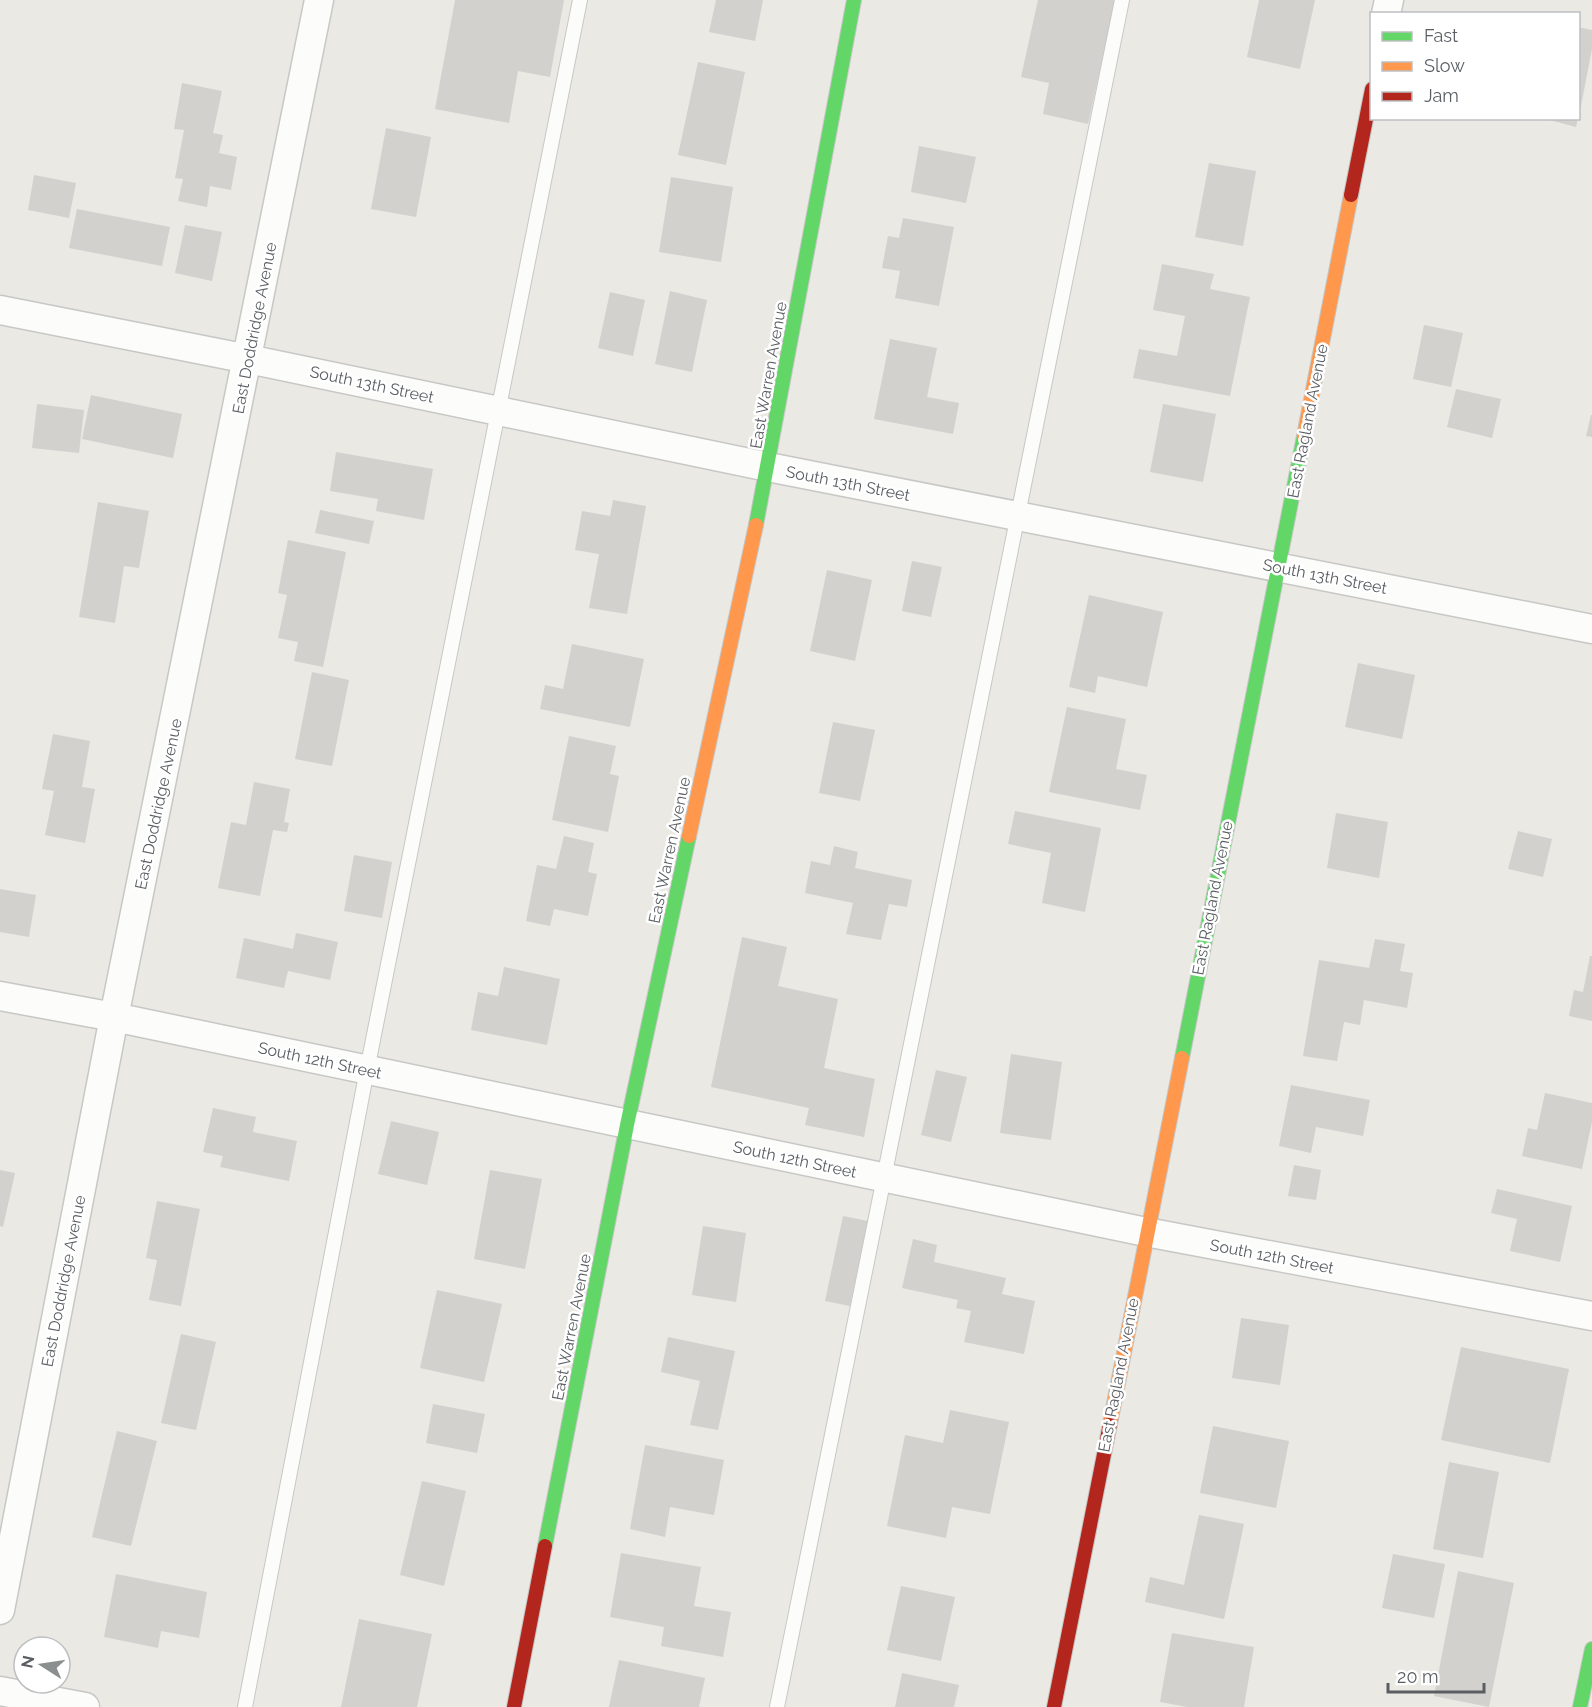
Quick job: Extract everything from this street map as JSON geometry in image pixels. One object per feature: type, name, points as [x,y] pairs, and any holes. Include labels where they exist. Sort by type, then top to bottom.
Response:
[{"type":"street","name":"East Doddridge Avenue","points":[[0,1610],[114,1017],[319,0]]},
{"type":"street","name":"East Warren Avenue","points":[[514,1707],[627,1125],[768,467],[854,0]]},
{"type":"street","name":"East Ragland Avenue","points":[[1054,1707],[1370,94]]},
{"type":"street","name":"South 13th Street","points":[[0,310],[768,467],[1592,628]]},
{"type":"street","name":"South 12th Street","points":[[0,996],[114,1017],[1146,1232],[1592,1316]]},
{"type":"street","points":[[1580,1707],[1592,1649]]},
{"type":"street","points":[[0,1690],[85,1707]]},
{"type":"lane","points":[[245,1707],[367,1070],[580,0]]},
{"type":"lane","points":[[777,1707],[882,1177],[1122,0]]},
{"type":"building","points":[[455,0],[564,0],[550,77],[518,71],[509,123],[435,109]]},
{"type":"building","points":[[716,0],[763,0],[755,41],[709,32]]},
{"type":"building","points":[[1038,0],[1115,0],[1088,124],[1043,114],[1049,83],[1021,77]]},
{"type":"building","points":[[1259,0],[1315,0],[1300,69],[1247,57]]},
{"type":"building","points":[[1580,27],[1592,30],[1592,49],[1580,111]]},
{"type":"building","points":[[698,62],[745,72],[726,165],[678,155]]},
{"type":"building","points":[[182,83],[222,91],[213,133],[223,135],[219,153],[237,157],[231,190],[210,186],[207,207],[178,201],[183,179],[175,178],[184,130],[174,129]]},
{"type":"building","points":[[1550,120],[1578,120],[1576,127]]},
{"type":"building","points":[[386,128],[431,137],[416,217],[371,209]]},
{"type":"building","points":[[919,146],[976,157],[966,203],[911,192]]},
{"type":"building","points":[[1209,163],[1256,171],[1243,246],[1195,237]]},
{"type":"building","points":[[34,175],[76,183],[69,218],[28,210]]},
{"type":"building","points":[[671,177],[733,187],[721,262],[659,252]]},
{"type":"building","points":[[77,209],[170,227],[162,266],[69,248]]},
{"type":"building","points":[[903,218],[954,227],[939,306],[895,298],[900,271],[882,268],[888,236],[899,238]]},
{"type":"building","points":[[185,225],[222,232],[212,281],[175,273]]},
{"type":"building","points":[[1162,264],[1214,274],[1210,289],[1250,297],[1230,396],[1133,378],[1139,349],[1177,356],[1185,316],[1153,310]]},
{"type":"building","points":[[670,291],[707,300],[692,372],[655,364]]},
{"type":"building","points":[[610,292],[645,300],[633,356],[598,348]]},
{"type":"building","points":[[1424,325],[1463,333],[1451,387],[1413,379]]},
{"type":"building","points":[[890,339],[937,348],[927,397],[959,403],[953,434],[874,419]]},
{"type":"building","points":[[1456,389],[1501,399],[1492,438],[1447,427]]},
{"type":"building","points":[[91,395],[182,414],[173,458],[82,439]]},
{"type":"building","points":[[37,404],[84,410],[79,453],[32,448]]},
{"type":"building","points":[[1163,404],[1216,414],[1203,482],[1150,472]]},
{"type":"building","points":[[1592,415],[1592,437],[1586,436]]},
{"type":"building","points":[[336,452],[433,469],[424,520],[376,511],[378,499],[330,491]]},
{"type":"building","points":[[613,500],[646,506],[627,614],[589,608],[599,554],[575,550],[582,511],[610,516]]},
{"type":"building","points":[[98,502],[149,511],[139,568],[124,566],[115,623],[79,617]]},
{"type":"building","points":[[320,510],[374,521],[369,544],[315,533]]},
{"type":"building","points":[[288,540],[346,552],[323,667],[294,661],[298,642],[278,638],[287,595],[278,593]]},
{"type":"building","points":[[912,561],[942,567],[931,617],[902,611]]},
{"type":"building","points":[[827,570],[872,580],[855,661],[810,651]]},
{"type":"building","points":[[1089,595],[1163,612],[1147,687],[1098,676],[1095,693],[1069,687]]},
{"type":"building","points":[[572,644],[644,659],[630,727],[540,709],[545,685],[563,689]]},
{"type":"building","points":[[1358,663],[1415,675],[1402,739],[1345,727]]},
{"type":"building","points":[[312,672],[349,680],[332,766],[295,759]]},
{"type":"building","points":[[1067,707],[1126,719],[1116,769],[1147,775],[1140,810],[1049,792]]},
{"type":"building","points":[[833,722],[875,730],[860,801],[819,793]]},
{"type":"building","points":[[53,734],[90,741],[82,787],[95,789],[85,843],[45,835],[54,791],[42,789]]},
{"type":"building","points":[[569,736],[616,746],[610,774],[619,776],[608,832],[552,820]]},
{"type":"building","points":[[254,782],[290,789],[284,822],[289,823],[287,832],[273,830],[260,896],[218,888],[231,822],[246,825]]},
{"type":"building","points":[[1015,811],[1101,828],[1085,912],[1042,903],[1051,853],[1008,844]]},
{"type":"building","points":[[1336,813],[1388,822],[1379,878],[1327,868]]},
{"type":"building","points":[[1518,831],[1552,839],[1543,877],[1508,869]]},
{"type":"building","points":[[564,836],[594,843],[588,872],[597,874],[588,916],[554,909],[550,926],[526,921],[537,865],[556,869]]},
{"type":"building","points":[[834,846],[858,852],[855,868],[912,880],[907,907],[889,904],[881,940],[846,934],[853,903],[805,893],[811,861],[830,865]]},
{"type":"building","points":[[354,855],[392,862],[382,918],[344,911]]},
{"type":"building","points":[[0,889],[36,895],[29,937],[0,932]]},
{"type":"building","points":[[296,933],[338,942],[330,980],[288,971],[284,988],[236,978],[244,938],[293,949]]},
{"type":"building","points":[[742,937],[787,947],[778,986],[838,999],[824,1068],[875,1079],[864,1137],[805,1125],[809,1108],[711,1087]]},
{"type":"building","points":[[1375,939],[1405,944],[1400,971],[1413,973],[1407,1008],[1364,1000],[1360,1025],[1344,1022],[1337,1061],[1303,1056],[1319,960],[1369,968]]},
{"type":"building","points":[[1590,956],[1592,956],[1592,1021],[1569,1016],[1574,990],[1583,992]]},
{"type":"building","points":[[504,967],[560,979],[547,1045],[471,1030],[478,992],[498,996]]},
{"type":"building","points":[[1011,1054],[1062,1062],[1051,1140],[1000,1133]]},
{"type":"building","points":[[936,1070],[967,1077],[951,1142],[921,1135]]},
{"type":"building","points":[[1291,1085],[1370,1100],[1363,1136],[1316,1127],[1311,1153],[1279,1146]]},
{"type":"building","points":[[1545,1093],[1592,1103],[1592,1122],[1582,1169],[1522,1156],[1528,1128],[1537,1130]]},
{"type":"building","points":[[213,1108],[256,1117],[253,1132],[297,1141],[289,1181],[220,1167],[223,1156],[203,1152]]},
{"type":"building","points":[[391,1121],[439,1132],[427,1185],[378,1174]]},
{"type":"building","points":[[1294,1165],[1321,1170],[1316,1200],[1288,1196]]},
{"type":"building","points":[[0,1170],[15,1173],[3,1227],[0,1226]]},
{"type":"building","points":[[490,1170],[542,1179],[525,1269],[474,1259]]},
{"type":"building","points":[[1497,1189],[1572,1206],[1560,1262],[1510,1251],[1517,1219],[1491,1213]]},
{"type":"building","points":[[157,1201],[200,1209],[181,1306],[149,1300],[157,1260],[146,1258]]},
{"type":"building","points":[[843,1216],[868,1221],[850,1306],[825,1301]]},
{"type":"building","points":[[703,1226],[746,1233],[736,1302],[692,1295]]},
{"type":"building","points":[[913,1239],[937,1245],[934,1262],[1006,1278],[1002,1294],[1035,1301],[1024,1354],[964,1342],[971,1311],[956,1308],[958,1300],[902,1288]]},
{"type":"building","points":[[437,1290],[502,1304],[484,1382],[420,1368]]},
{"type":"building","points":[[1241,1318],[1289,1325],[1280,1385],[1232,1378]]},
{"type":"building","points":[[181,1334],[216,1342],[196,1430],[161,1423]]},
{"type":"building","points":[[668,1337],[735,1351],[718,1430],[690,1425],[700,1381],[661,1372]]},
{"type":"building","points":[[1461,1347],[1569,1369],[1550,1463],[1441,1440]]},
{"type":"building","points":[[433,1404],[485,1414],[477,1453],[426,1443]]},
{"type":"building","points":[[950,1410],[1009,1422],[990,1514],[952,1507],[946,1538],[887,1526],[905,1435],[943,1443]]},
{"type":"building","points":[[1213,1426],[1289,1441],[1276,1508],[1200,1493]]},
{"type":"building","points":[[117,1431],[157,1441],[131,1546],[92,1537]]},
{"type":"building","points":[[645,1445],[724,1460],[714,1515],[670,1507],[665,1537],[630,1529]]},
{"type":"building","points":[[1449,1462],[1499,1472],[1483,1558],[1433,1549]]},
{"type":"building","points":[[422,1481],[466,1491],[444,1586],[400,1575]]},
{"type":"building","points":[[1199,1515],[1244,1524],[1224,1619],[1145,1602],[1150,1577],[1184,1585]]},
{"type":"building","points":[[621,1553],[701,1567],[694,1606],[731,1612],[723,1657],[661,1646],[664,1627],[610,1617]]},
{"type":"building","points":[[1393,1554],[1445,1564],[1434,1618],[1382,1608]]},
{"type":"building","points":[[1458,1571],[1514,1583],[1489,1707],[1434,1696]]},
{"type":"building","points":[[116,1574],[207,1592],[199,1638],[161,1631],[158,1648],[104,1637]]},
{"type":"building","points":[[901,1586],[955,1597],[941,1661],[887,1650]]},
{"type":"building","points":[[359,1619],[432,1634],[417,1707],[341,1707]]},
{"type":"building","points":[[1172,1633],[1254,1647],[1244,1707],[1187,1707],[1160,1702]]},
{"type":"building","points":[[619,1660],[705,1678],[699,1707],[609,1707]]},
{"type":"building","points":[[902,1673],[959,1685],[954,1707],[895,1707]]},
{"type":"traffic: fast","points":[[756,525],[854,0]]},
{"type":"traffic: fast","points":[[1182,1058],[1304,436]]},
{"type":"traffic: fast","points":[[545,1546],[627,1125],[689,836]]},
{"type":"traffic: fast","points":[[1580,1707],[1592,1649]]},
{"type":"traffic: slow","points":[[1304,436],[1351,195]]},
{"type":"traffic: slow","points":[[689,836],[756,525]]},
{"type":"traffic: slow","points":[[1110,1424],[1182,1058]]},
{"type":"traffic: jam","points":[[1351,195],[1370,99]]},
{"type":"traffic: jam","points":[[1054,1707],[1110,1424]]},
{"type":"traffic: jam","points":[[514,1707],[545,1546]]}]
